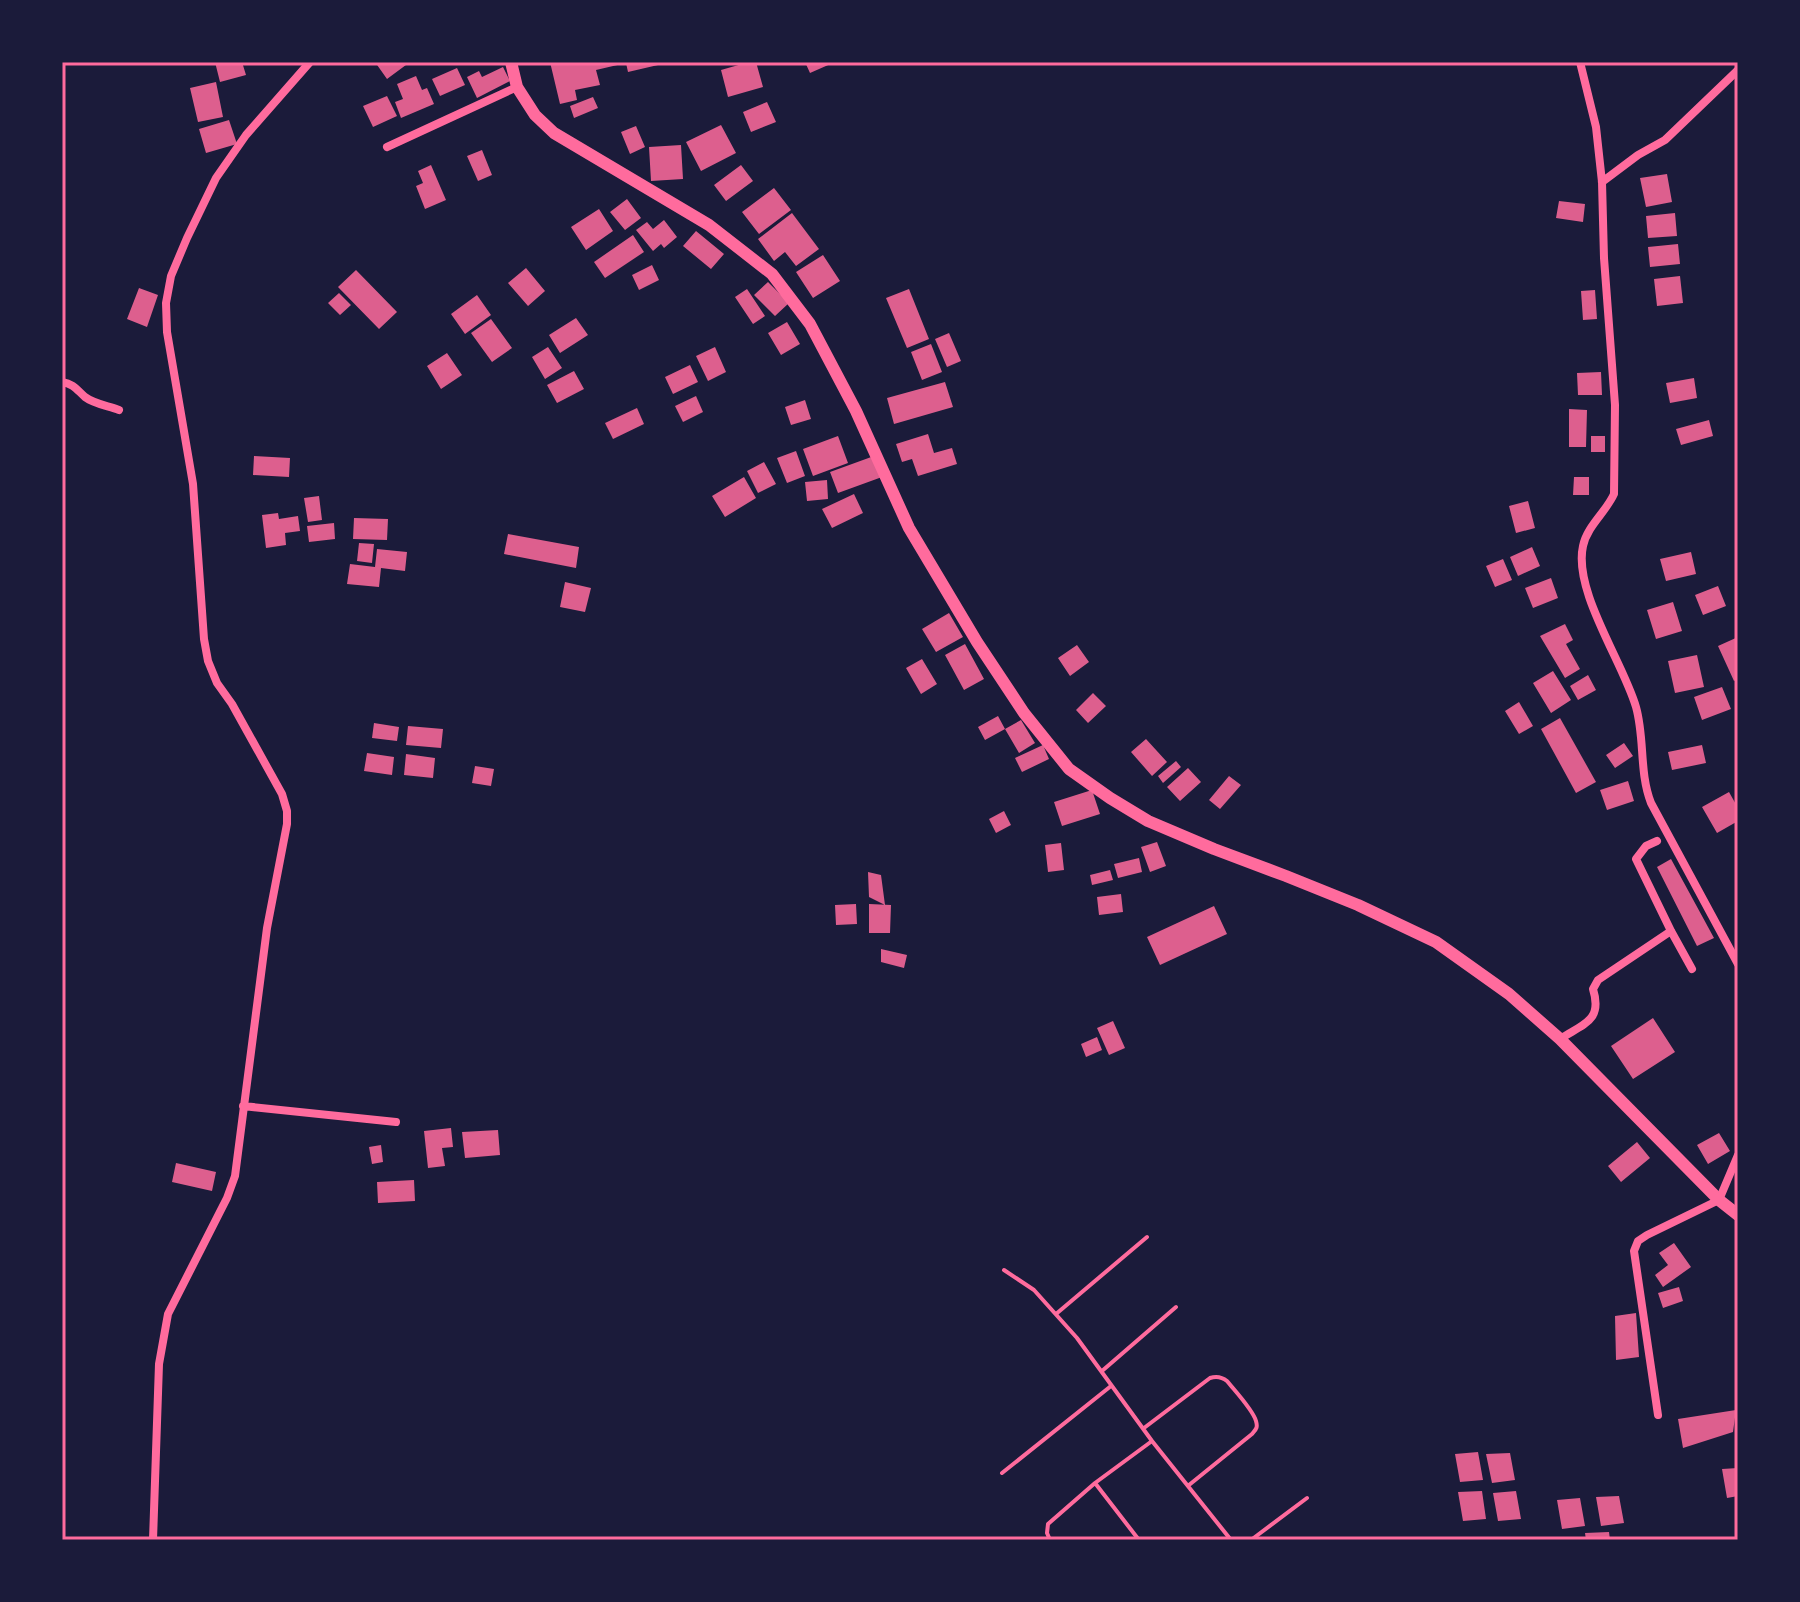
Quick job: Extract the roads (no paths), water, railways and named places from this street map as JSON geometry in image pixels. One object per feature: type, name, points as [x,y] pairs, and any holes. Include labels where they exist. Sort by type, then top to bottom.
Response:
[{"type":"main road","points":[[511,62],[517,87],[535,115],[554,133],[709,225],[772,274],[810,324],[856,411],[909,528],[969,629],[1024,713],[1069,769],[1148,821],[1358,905],[1436,942],[1509,994],[1560,1039],[1719,1200],[1738,1215]]},
{"type":"street","points":[[153,1540],[159,1364],[168,1314],[227,1198],[235,1176],[267,928],[287,824],[282,794],[217,683],[208,661],[193,484],[167,332],[166,303],[171,276],[216,178],[246,135],[310,62]]},
{"type":"street","points":[[1580,62],[1596,127],[1602,182],[1604,258],[1615,405],[1615,485],[1609,505],[1599,515],[1583,545],[1588,596],[1636,708],[1645,787],[1651,803],[1738,964]]},
{"type":"street","points":[[1602,182],[1638,155],[1665,140],[1738,70]]},
{"type":"street","points":[[387,147],[517,87]]},
{"type":"street","points":[[62,382],[77,387],[87,399],[119,410]]},
{"type":"street","points":[[1657,841],[1646,846],[1636,859],[1692,969]]},
{"type":"street","points":[[1560,1039],[1591,1019],[1596,1012],[1593,989],[1598,980],[1671,931]]},
{"type":"street","points":[[243,1106],[396,1122]]},
{"type":"street","points":[[1658,1415],[1634,1251],[1638,1241],[1647,1235],[1719,1200],[1738,1155]]},
{"type":"lane","points":[[1056,1314],[1147,1237]]},
{"type":"lane","points":[[1004,1270],[1034,1290],[1056,1314],[1231,1540]]},
{"type":"lane","points":[[1102,1371],[1176,1307]]},
{"type":"lane","points":[[1144,1428],[1210,1378],[1220,1377],[1227,1381],[1252,1413],[1256,1428],[1247,1439],[1189,1485]]},
{"type":"lane","points":[[1002,1473],[1111,1386]]},
{"type":"lane","points":[[1050,1540],[1048,1524],[1095,1483],[1152,1441]]},
{"type":"lane","points":[[1095,1483],[1139,1540]]},
{"type":"lane","points":[[1251,1540],[1307,1498]]}]
